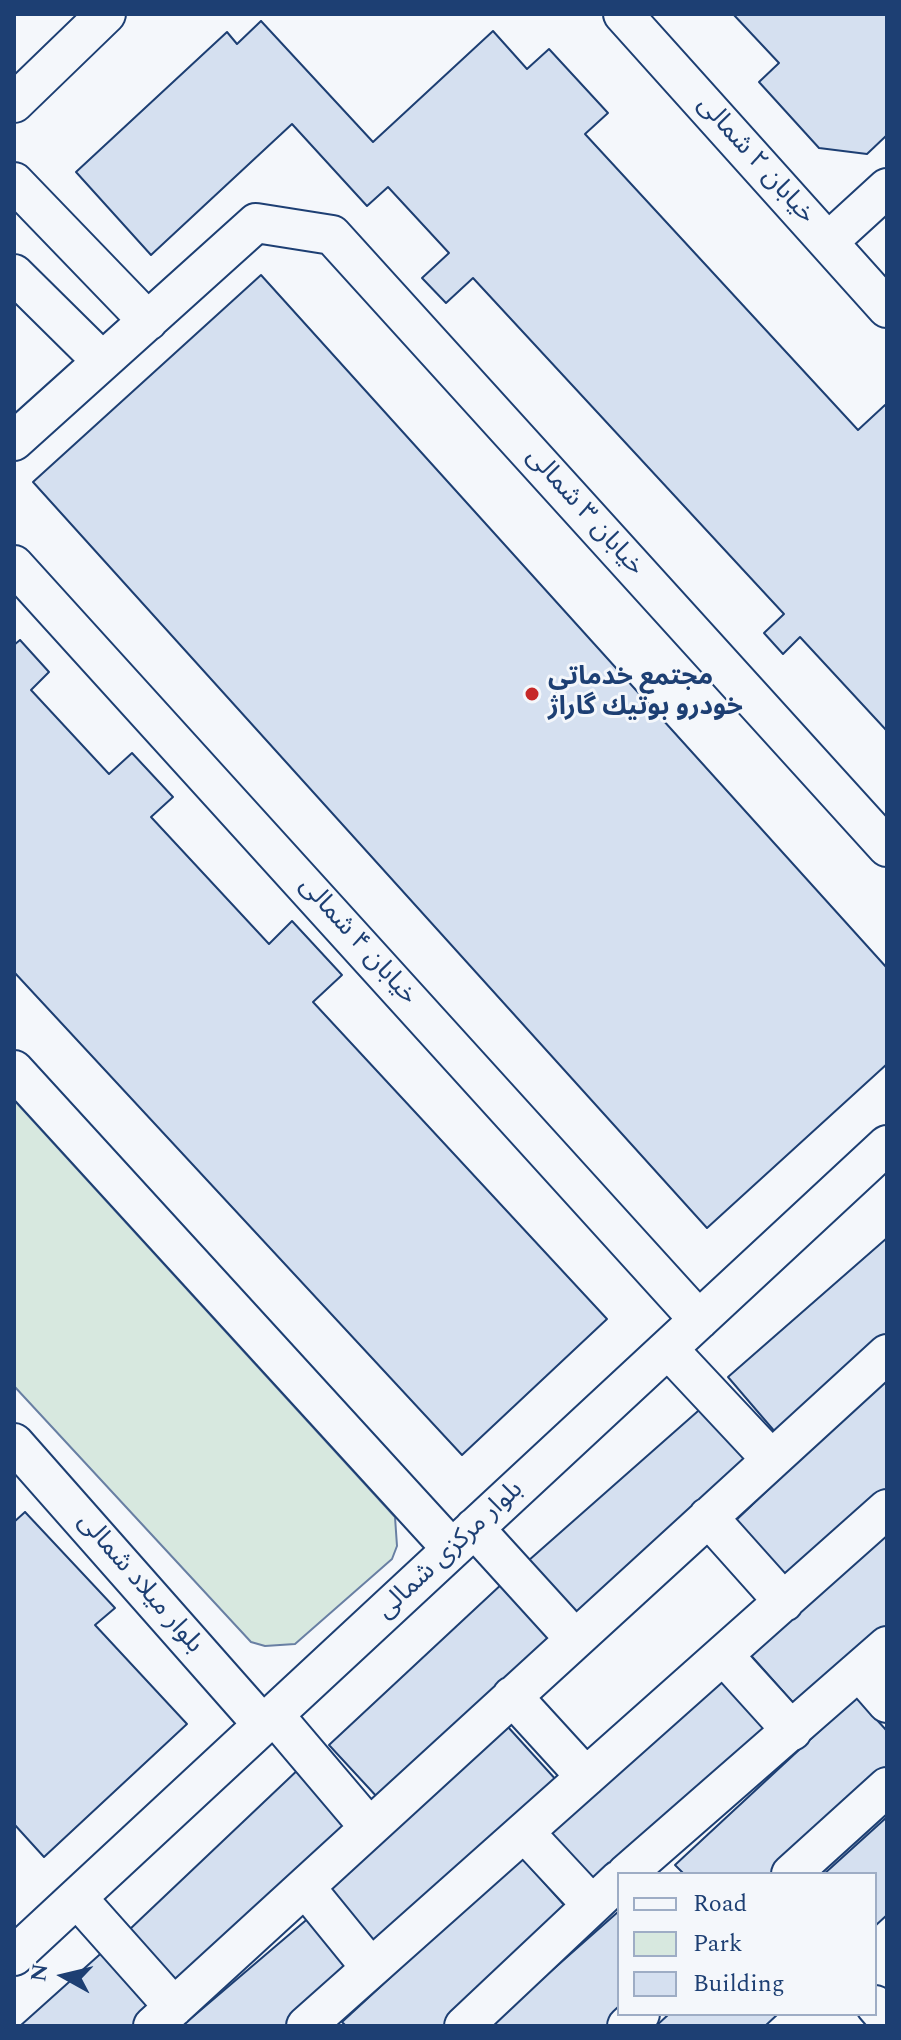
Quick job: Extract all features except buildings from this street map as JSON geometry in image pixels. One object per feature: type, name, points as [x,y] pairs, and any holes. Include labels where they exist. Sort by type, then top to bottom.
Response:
[{"type":"lane","points":[[14,103],[106,14]]},
{"type":"lane","name":"خیابان ۲ شمالی","points":[[623,14],[887,308]]},
{"type":"lane","points":[[14,182],[148,321],[14,441]]},
{"type":"lane","points":[[828,242],[887,188]]},
{"type":"lane","name":"خیابان ۳ شمالی","points":[[148,321],[256,223],[332,235],[887,847]]},
{"type":"lane","points":[[14,274],[102,361]]},
{"type":"lane","name":"خیابان ۴ شمالی","points":[[14,565],[699,1320]]},
{"type":"lane","points":[[14,1070],[463,1539],[575,1639]]},
{"type":"lane","name":"بلوار مرکزی شمالی","points":[[18,1946],[77,1898],[699,1320],[879,1167]]},
{"type":"lane","points":[[668,1349],[771,1459]]},
{"type":"lane","points":[[77,1898],[163,2016],[887,1354]]},
{"type":"lane","name":"بلوار میلاد شمالی","points":[[14,1443],[369,1827]]},
{"type":"lane","points":[[312,2024],[887,1509]]},
{"type":"lane","points":[[708,1517],[784,1602]]},
{"type":"lane","points":[[635,1872],[887,1646]]},
{"type":"lane","points":[[725,1657],[792,1731]]},
{"type":"lane","points":[[860,1672],[887,1703]]},
{"type":"lane","points":[[512,1696],[586,1777]]},
{"type":"lane","points":[[793,1872],[887,1787]]},
{"type":"lane","points":[[524,1832],[617,1873]]},
{"type":"lane","points":[[305,1887],[371,1968]]},
{"type":"lane","points":[[464,2026],[617,1888]]},
{"type":"green space","points":[[14,1100],[395,1517],[397,1546],[392,1559],[295,1644],[265,1646],[251,1642],[14,1386]]},
{"type":"place","name":"مجتمع خدماتي خودرو بوتيك گاراژ","points":[[532,694]]}]
